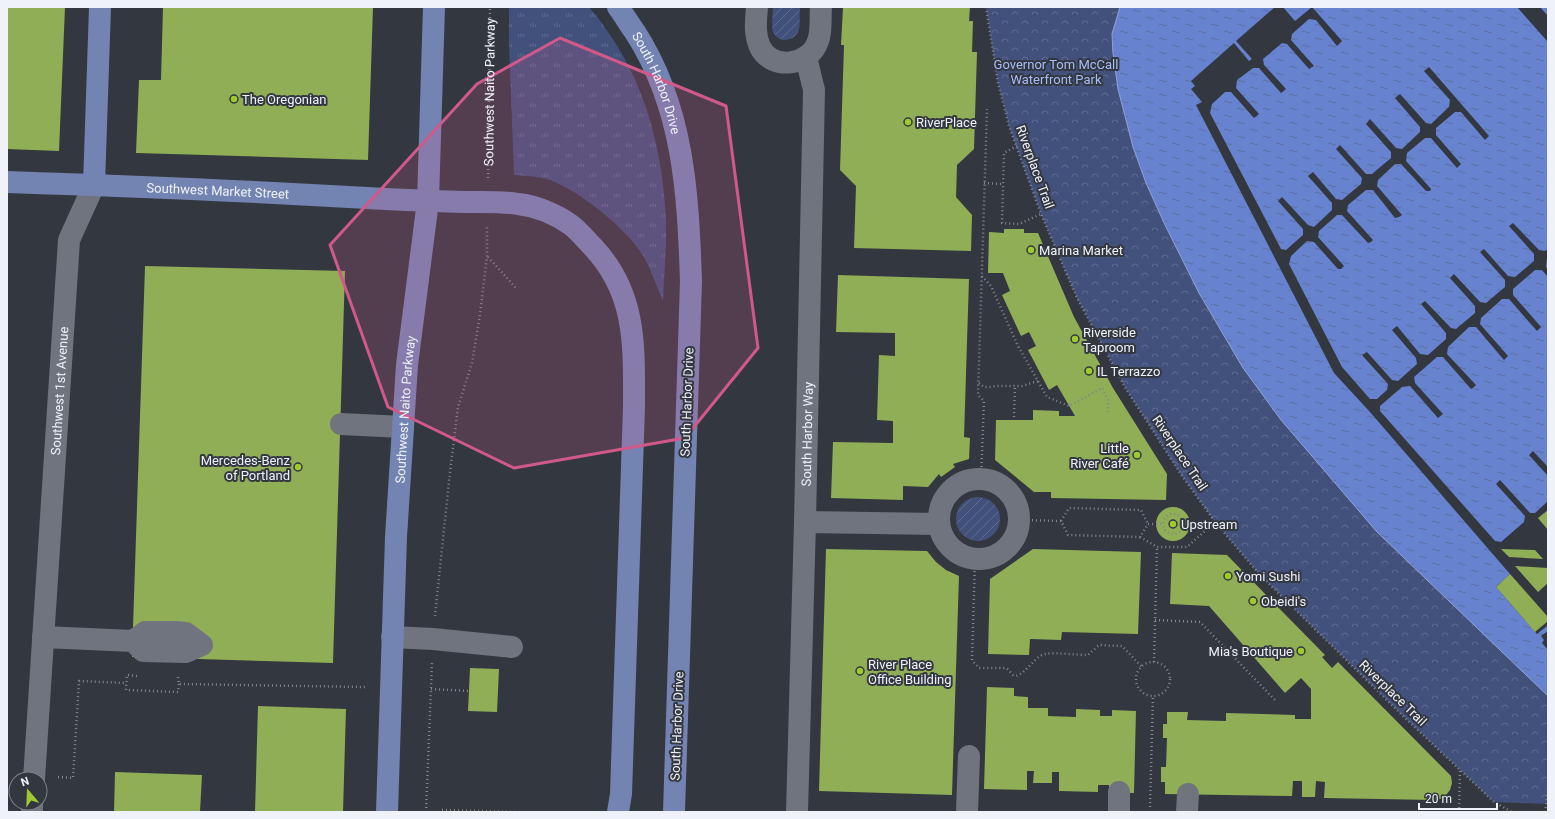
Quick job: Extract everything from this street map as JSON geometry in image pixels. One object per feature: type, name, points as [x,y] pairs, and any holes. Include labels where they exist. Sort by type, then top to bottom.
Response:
[{"type":"main road","name":"Southwest 1st Avenue","points":[[94,185],[100,7]]},
{"type":"main road","name":"Southwest Naito Parkway","points":[[387,812],[396,537],[407,365],[428,201],[434,7]]},
{"type":"main road","name":"South Harbor Drive","points":[[618,7],[647,51],[664,90],[677,131],[684,168],[689,218],[691,281],[674,812]]},
{"type":"main road","name":"Southwest Market Street","points":[[7,182],[318,194],[428,201]]},
{"type":"main road","points":[[428,201],[517,204],[543,210],[571,225],[602,256],[615,276],[625,298],[631,319],[634,407],[621,794],[618,812]]},
{"type":"street","points":[[757,7],[757,39],[761,49],[768,56],[777,61],[787,63],[797,62],[814,50],[818,41],[821,7]]},
{"type":"street","name":"South Harbor Way","points":[[797,812],[814,90],[806,57]]},
{"type":"street","name":"Southwest 1st Avenue","points":[[34,771],[69,240],[94,185]]},
{"type":"street","points":[[341,424],[403,427]]},
{"type":"street","points":[[981,479],[996,482],[1009,491],[1017,504],[1020,520],[1016,536],[1006,550],[991,558],[975,559],[962,555],[951,548],[943,537],[939,524],[940,510],[945,497],[954,487],[967,481],[981,479]]},
{"type":"street","points":[[805,522],[939,524]]},
{"type":"street","points":[[43,637],[133,641]]},
{"type":"street","points":[[392,637],[433,639],[512,647]]},
{"type":"street","points":[[967,812],[969,756]]},
{"type":"path","name":"Southwest Naito Parkway","points":[[488,177],[490,7]]},
{"type":"path","name":"Riverplace Trail","points":[[986,7],[998,83],[1009,126],[1041,214],[1077,298],[1126,389],[1182,476],[1215,522],[1260,575],[1402,715],[1494,802],[1512,812]]},
{"type":"path","points":[[981,479],[984,401],[978,395],[978,383],[987,109]]},
{"type":"path","points":[[1017,146],[1004,153],[1002,223],[1019,224],[1041,214]]},
{"type":"path","points":[[984,183],[1002,184]]},
{"type":"path","points":[[426,812],[433,639],[450,472],[458,407],[472,362],[480,315],[487,256],[516,288]]},
{"type":"path","points":[[982,276],[991,286],[1018,346],[1047,397],[1069,406],[1102,388],[1108,400],[1108,412]]},
{"type":"path","points":[[978,383],[984,387],[1015,386],[1038,381]]},
{"type":"path","points":[[1014,417],[1015,386]]},
{"type":"path","points":[[1061,521],[1069,508],[1141,510],[1148,524]]},
{"type":"path","points":[[1169,514],[1177,515],[1183,520],[1182,529],[1177,534],[1168,534],[1163,528],[1163,524],[1163,520],[1169,514]]},
{"type":"path","points":[[1020,520],[1061,521]]},
{"type":"path","points":[[1061,521],[1068,535],[1140,537],[1157,547],[1187,547],[1215,522]]},
{"type":"path","points":[[1148,524],[1163,524]]},
{"type":"path","points":[[1140,537],[1148,524]]},
{"type":"path","points":[[1154,662],[1157,547]]},
{"type":"path","points":[[975,559],[972,660],[979,668],[1006,668],[1017,676],[1023,674],[1038,657],[1044,654],[1088,655],[1098,645],[1122,646],[1142,667]]},
{"type":"path","points":[[1155,620],[1200,622],[1276,702]]},
{"type":"path","points":[[1147,662],[1154,662],[1161,662],[1170,672],[1170,686],[1160,695],[1146,695],[1137,685],[1137,671],[1147,662]]},
{"type":"path","points":[[142,676],[127,675],[126,690],[178,692],[178,677],[171,677]]},
{"type":"path","points":[[48,777],[73,778],[79,681],[126,683]]},
{"type":"path","points":[[179,684],[365,687]]},
{"type":"path","points":[[431,689],[469,691]]},
{"type":"path","points":[[1150,807],[1153,695]]},
{"type":"path","points":[[1458,812],[1460,770]]},
{"type":"path","points":[[1545,812],[1548,790]]},
{"type":"path","points":[[442,810],[516,812]]},
{"type":"highlighted area","points":[[560,38],[726,106],[758,348],[685,438],[514,468],[388,407],[330,245],[477,84]]},
{"type":"green space","points":[[509,7],[589,7],[607,30],[622,55],[646,106],[660,161],[666,219],[663,301],[648,264],[638,248],[628,236],[603,213],[562,185],[537,177],[514,175]]},
{"type":"green space","points":[[773,7],[800,7],[799,29],[793,38],[786,40],[775,36],[772,29]]},
{"type":"green space","name":"Governor Tom McCall Waterfront Park","points":[[986,7],[1120,7],[1112,34],[1113,53],[1118,89],[1133,147],[1146,183],[1199,293],[1243,368],[1281,420],[1377,532],[1548,696],[1548,804],[1494,802],[1402,715],[1260,575],[1215,522],[1182,476],[1126,389],[1077,298],[1041,214],[1009,126],[998,83]]},
{"type":"green space","points":[[978,497],[990,501],[996,507],[1000,519],[996,531],[990,537],[978,541],[966,537],[960,531],[956,519],[960,507],[966,501]]},
{"type":"water","points":[[1120,7],[1548,7],[1548,696],[1377,532],[1281,420],[1243,368],[1199,293],[1165,225],[1146,183],[1133,147],[1118,89],[1113,53],[1112,34]]},
{"type":"pier","points":[[1275,7],[1283,7],[1295,21],[1312,7],[1342,41],[1337,46],[1316,20],[1309,19],[1292,34],[1291,40],[1314,66],[1309,69],[1287,44],[1282,43],[1263,59],[1264,65],[1286,89],[1281,93],[1259,68],[1253,68],[1237,80],[1236,88],[1259,114],[1254,118],[1231,92],[1225,92],[1212,104],[1210,113],[1281,249],[1286,250],[1303,235],[1303,229],[1278,201],[1282,197],[1308,225],[1314,227],[1332,210],[1332,203],[1308,176],[1313,172],[1336,199],[1342,200],[1361,184],[1362,178],[1336,149],[1340,145],[1366,174],[1372,174],[1391,158],[1391,152],[1366,124],[1370,119],[1396,148],[1402,149],[1420,132],[1420,127],[1395,98],[1400,94],[1426,123],[1431,124],[1449,107],[1450,100],[1424,71],[1429,67],[1489,136],[1485,140],[1461,112],[1455,112],[1436,128],[1436,135],[1461,164],[1457,168],[1431,138],[1425,138],[1407,153],[1406,161],[1431,189],[1430,191],[1426,191],[1401,164],[1395,164],[1378,180],[1377,186],[1402,215],[1395,218],[1373,190],[1366,190],[1348,205],[1347,211],[1373,240],[1371,242],[1368,243],[1342,215],[1337,215],[1319,231],[1318,237],[1344,266],[1341,269],[1338,269],[1314,242],[1307,241],[1291,256],[1289,264],[1342,367],[1370,399],[1377,399],[1387,390],[1388,384],[1362,355],[1367,352],[1392,380],[1398,381],[1417,364],[1416,358],[1392,330],[1397,326],[1420,354],[1428,355],[1446,339],[1446,333],[1421,304],[1425,301],[1451,328],[1456,329],[1475,313],[1475,306],[1450,278],[1454,274],[1480,302],[1486,303],[1505,287],[1505,280],[1480,252],[1484,249],[1508,276],[1515,277],[1534,261],[1534,254],[1509,226],[1513,223],[1539,250],[1545,251],[1548,249],[1546,267],[1548,269],[1548,277],[1542,270],[1535,270],[1513,289],[1513,295],[1541,327],[1537,331],[1509,299],[1502,299],[1481,318],[1480,324],[1508,356],[1504,360],[1476,327],[1469,327],[1448,347],[1447,354],[1476,385],[1474,387],[1471,389],[1443,357],[1437,357],[1414,377],[1415,383],[1443,414],[1438,418],[1410,386],[1402,387],[1380,406],[1380,411],[1495,541],[1501,542],[1524,522],[1525,516],[1496,484],[1500,480],[1530,513],[1535,513],[1548,501],[1548,627],[1547,626],[1537,634],[1496,587],[1510,574],[1370,412],[1334,373],[1196,105],[1202,102],[1191,89],[1195,86],[1191,81],[1234,43],[1249,61],[1252,59],[1236,41]]},
{"type":"pier","points":[[1517,7],[1540,7],[1548,16],[1548,42]]},
{"type":"pier","points":[[1533,451],[1548,467],[1548,476],[1529,455]]},
{"type":"pier","points":[[1548,631],[1548,650],[1542,643],[1544,640],[1541,636]]},
{"type":"building","points":[[7,7],[65,7],[59,151],[7,149]]},
{"type":"building","points":[[163,7],[373,7],[368,160],[136,153],[139,80],[161,80]]},
{"type":"building","name":"RiverPlace","points":[[843,7],[970,7],[969,21],[973,21],[972,52],[977,52],[974,149],[957,165],[956,197],[972,215],[971,251],[854,248],[856,186],[840,170],[844,45],[841,45]]},
{"type":"building","points":[[1004,229],[1024,229],[1024,233],[1038,233],[1074,317],[1113,388],[1167,474],[1166,500],[1051,498],[1051,492],[1034,492],[995,460],[996,420],[1033,420],[1033,410],[1059,411],[1059,416],[1075,416],[1057,385],[1049,390],[1028,350],[1036,346],[1029,332],[1021,336],[1002,295],[1010,291],[1003,273],[988,273],[989,232],[1004,233]]},
{"type":"building","points":[[145,266],[345,271],[333,663],[132,657]]},
{"type":"building","points":[[838,275],[969,279],[964,437],[970,438],[969,459],[953,464],[955,467],[941,477],[939,474],[928,487],[903,486],[903,500],[831,498],[833,442],[893,443],[893,421],[877,420],[879,355],[895,356],[895,333],[836,332]]},
{"type":"building","name":"Upstream","points":[[1170,507],[1176,507],[1185,512],[1189,518],[1189,530],[1185,536],[1176,541],[1170,541],[1161,536],[1156,527],[1156,521],[1161,512]]},
{"type":"building","points":[[1548,510],[1548,530],[1538,518]]},
{"type":"building","points":[[826,549],[927,551],[936,562],[946,570],[959,576],[952,795],[819,791]]},
{"type":"building","points":[[1033,549],[1141,552],[1138,634],[1062,632],[1061,640],[1030,639],[1029,655],[988,654],[990,579]]},
{"type":"building","points":[[1501,549],[1535,550],[1543,559],[1509,557]]},
{"type":"building","points":[[1172,553],[1227,555],[1325,655],[1322,657],[1332,668],[1338,662],[1451,776],[1452,783],[1450,790],[1446,795],[1440,799],[1433,800],[1324,798],[1325,782],[1316,781],[1315,797],[1302,797],[1302,781],[1293,781],[1292,796],[1165,794],[1165,782],[1161,782],[1161,767],[1166,767],[1167,738],[1163,738],[1163,724],[1167,724],[1167,712],[1188,712],[1187,720],[1226,721],[1226,713],[1295,715],[1295,719],[1311,719],[1311,689],[1301,678],[1285,693],[1209,606],[1170,604]]},
{"type":"building","points":[[1515,566],[1548,568],[1548,583],[1538,592]]},
{"type":"building","points":[[1510,574],[1548,617],[1548,621],[1535,632],[1496,587]]},
{"type":"building","points":[[470,668],[499,669],[497,712],[468,711]]},
{"type":"building","points":[[987,687],[1014,688],[1014,696],[1028,697],[1028,708],[1048,708],[1048,716],[1076,717],[1076,709],[1100,710],[1100,716],[1112,716],[1112,710],[1136,711],[1134,793],[1109,792],[1109,785],[1098,785],[1098,792],[1059,791],[1059,772],[1052,772],[1052,783],[1033,783],[1034,771],[1027,771],[1027,790],[984,789]]},
{"type":"building","points":[[258,706],[346,709],[343,812],[255,812]]},
{"type":"building","points":[[115,772],[202,775],[200,812],[114,812]]},
{"type":"place","name":"The Oregonian","points":[[234,99]]},
{"type":"place","name":"RiverPlace","points":[[908,122]]},
{"type":"place","name":"Marina Market","points":[[1031,250]]},
{"type":"place","name":"Riverside Taproom","points":[[1075,339]]},
{"type":"place","name":"IL Terrazzo","points":[[1089,371]]},
{"type":"place","name":"Little River Café","points":[[1137,455]]},
{"type":"place","name":"Mercedes-Benz of Portland","points":[[298,467]]},
{"type":"place","name":"Upstream","points":[[1173,524]]},
{"type":"place","name":"Yomi Sushi","points":[[1228,576]]},
{"type":"place","name":"Obeidi's","points":[[1253,601]]},
{"type":"place","name":"Mia's Boutique","points":[[1301,651]]},
{"type":"place","name":"River Place Office Building","points":[[860,671]]}]
